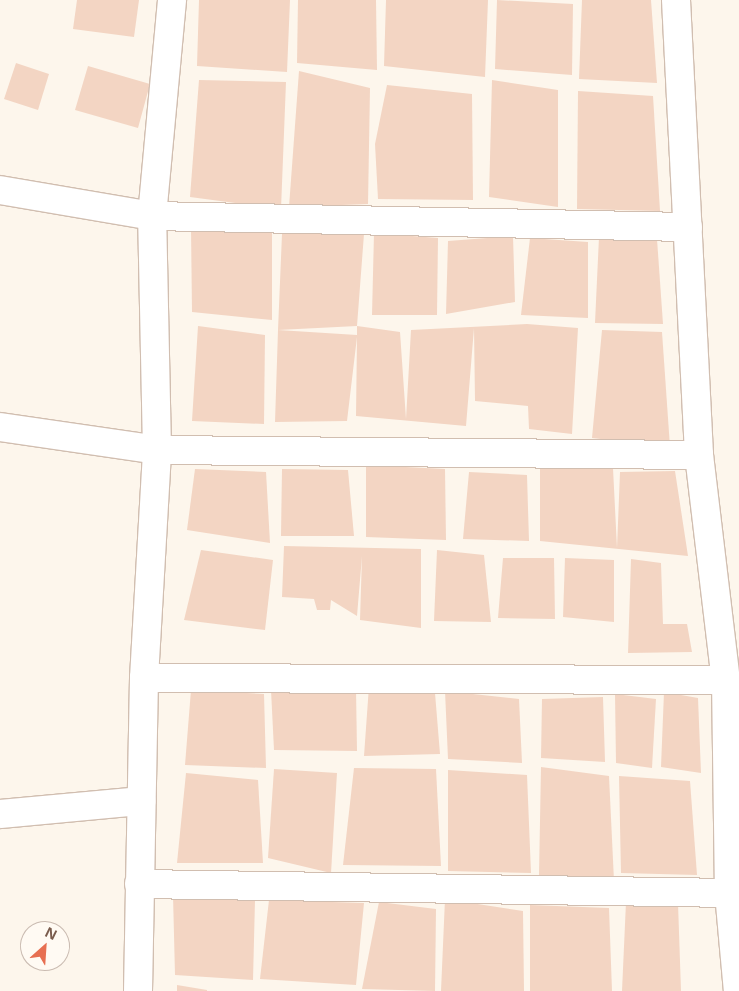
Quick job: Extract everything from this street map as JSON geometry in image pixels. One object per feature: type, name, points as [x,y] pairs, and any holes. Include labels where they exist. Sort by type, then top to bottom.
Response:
[{"type":"street","points":[[138,991],[144,678],[157,450],[152,216],[172,0]]},
{"type":"street","points":[[676,0],[699,455],[726,680],[729,892],[738,991]]},
{"type":"street","points":[[0,190],[152,216],[688,227]]},
{"type":"street","points":[[0,427],[157,450],[699,455]]},
{"type":"street","points":[[144,678],[726,680]]},
{"type":"street","points":[[0,814],[141,801]]},
{"type":"street","points":[[139,884],[729,892]]},
{"type":"street","points":[[719,991],[729,892]]},
{"type":"building","points":[[77,0],[139,0],[134,37],[73,29]]},
{"type":"building","points":[[199,0],[290,0],[287,72],[197,66]]},
{"type":"building","points":[[298,0],[376,0],[377,70],[297,63]]},
{"type":"building","points":[[386,0],[488,0],[485,77],[384,66]]},
{"type":"building","points":[[497,0],[573,4],[572,75],[495,69]]},
{"type":"building","points":[[582,0],[651,0],[657,83],[579,79]]},
{"type":"building","points":[[16,63],[49,74],[38,110],[4,99]]},
{"type":"building","points":[[88,66],[150,84],[138,128],[75,110]]},
{"type":"building","points":[[299,71],[370,88],[368,204],[289,207]]},
{"type":"building","points":[[199,80],[286,82],[281,209],[190,197]]},
{"type":"building","points":[[492,80],[558,90],[558,207],[489,197]]},
{"type":"building","points":[[387,85],[472,94],[473,200],[378,199],[375,144]]},
{"type":"building","points":[[578,91],[653,96],[660,211],[577,209]]},
{"type":"building","points":[[191,228],[272,230],[272,320],[192,312]]},
{"type":"building","points":[[374,233],[438,238],[437,315],[372,315]]},
{"type":"building","points":[[282,234],[364,234],[357,326],[278,330]]},
{"type":"building","points":[[513,236],[515,302],[446,314],[448,241]]},
{"type":"building","points":[[599,237],[657,239],[663,324],[595,323]]},
{"type":"building","points":[[530,238],[588,242],[588,318],[521,315]]},
{"type":"building","points":[[527,324],[578,328],[572,434],[529,429],[528,406],[475,401],[474,328],[466,426],[356,416],[357,337],[347,421],[275,422],[278,330],[357,335],[357,326],[400,332],[406,419],[411,330]]},
{"type":"building","points":[[198,326],[265,335],[264,424],[192,421]]},
{"type":"building","points":[[602,330],[662,332],[670,447],[592,438]]},
{"type":"building","points":[[366,465],[445,469],[446,540],[366,537]]},
{"type":"building","points":[[613,468],[617,548],[620,472],[675,471],[688,556],[540,541],[540,469]]},
{"type":"building","points":[[195,469],[266,472],[270,543],[187,530]]},
{"type":"building","points":[[282,469],[348,470],[354,536],[281,536]]},
{"type":"building","points":[[469,472],[527,475],[529,541],[463,539]]},
{"type":"building","points":[[284,546],[421,549],[421,628],[360,620],[362,556],[357,616],[331,600],[330,610],[317,610],[314,599],[282,597]]},
{"type":"building","points":[[201,550],[273,560],[265,630],[184,620]]},
{"type":"building","points":[[437,550],[484,555],[491,622],[434,621]]},
{"type":"building","points":[[503,558],[554,558],[555,619],[498,618]]},
{"type":"building","points":[[565,558],[614,560],[614,622],[563,617]]},
{"type":"building","points":[[631,559],[661,563],[663,624],[687,624],[692,652],[628,653]]},
{"type":"building","points":[[369,686],[435,693],[440,754],[364,756]]},
{"type":"building","points":[[356,689],[357,751],[274,750],[271,690]]},
{"type":"building","points":[[191,690],[264,694],[266,768],[185,765]]},
{"type":"building","points":[[445,691],[519,699],[522,763],[448,759]]},
{"type":"building","points":[[664,692],[698,698],[701,773],[661,767]]},
{"type":"building","points":[[615,694],[656,699],[652,768],[616,763]]},
{"type":"building","points":[[603,697],[605,762],[541,758],[542,699]]},
{"type":"building","points":[[541,767],[609,776],[614,881],[539,875]]},
{"type":"building","points":[[354,768],[436,769],[441,866],[343,865]]},
{"type":"building","points":[[274,769],[337,773],[331,873],[268,858]]},
{"type":"building","points":[[448,770],[527,775],[531,873],[448,871]]},
{"type":"building","points":[[186,773],[258,780],[263,863],[177,863]]},
{"type":"building","points":[[619,776],[690,781],[697,875],[621,873]]},
{"type":"building","points":[[173,895],[255,900],[253,980],[175,975]]},
{"type":"building","points":[[445,899],[523,911],[524,991],[441,991]]},
{"type":"building","points":[[269,900],[364,903],[356,985],[260,979]]},
{"type":"building","points":[[379,902],[436,909],[435,991],[362,989]]},
{"type":"building","points":[[626,902],[678,903],[681,991],[622,991]]},
{"type":"building","points":[[530,905],[609,908],[612,991],[530,991]]},
{"type":"building","points":[[177,985],[207,990],[207,991],[177,991]]}]
